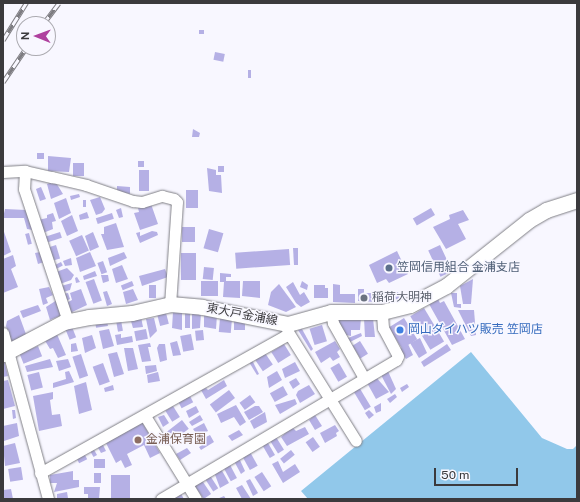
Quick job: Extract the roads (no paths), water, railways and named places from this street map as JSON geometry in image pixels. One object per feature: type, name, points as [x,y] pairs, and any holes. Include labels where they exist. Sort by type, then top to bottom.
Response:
[{"type":"main road","name":"東大戸金浦線","points":[[5,354],[48,329],[68,322],[89,317],[132,313],[170,304],[202,307],[288,328],[332,312],[382,312],[410,305],[446,286],[529,220],[546,210],[577,200]]},
{"type":"street","points":[[3,172],[25,170],[86,185],[133,201],[142,202],[162,196],[174,199],[177,202],[170,304]]},
{"type":"street","points":[[25,170],[24,189],[68,322]]},
{"type":"street","points":[[332,312],[333,324],[364,378]]},
{"type":"street","points":[[161,499],[396,360],[398,356],[383,328],[382,312]]},
{"type":"street","points":[[40,473],[145,416],[288,328],[356,441]]},
{"type":"street","points":[[3,333],[5,354],[48,499]]},
{"type":"street","points":[[145,416],[196,499]]},
{"type":"water","points":[[471,352],[542,438],[567,449],[573,449],[577,445],[577,499],[308,499],[301,491]]},
{"type":"railway","points":[[3,40],[26,3]]},
{"type":"railway","points":[[49,16],[59,3]]},
{"type":"railway","points":[[3,82],[21,56]]},
{"type":"place","name":"笠岡信用組合 金浦支店","points":[[389,268]]},
{"type":"place","name":"稲荷大明神","points":[[364,298]]},
{"type":"place","name":"岡山ダイハツ販売 笠岡店","points":[[400,330]]},
{"type":"place","name":"金浦保育園","points":[[138,440]]}]
